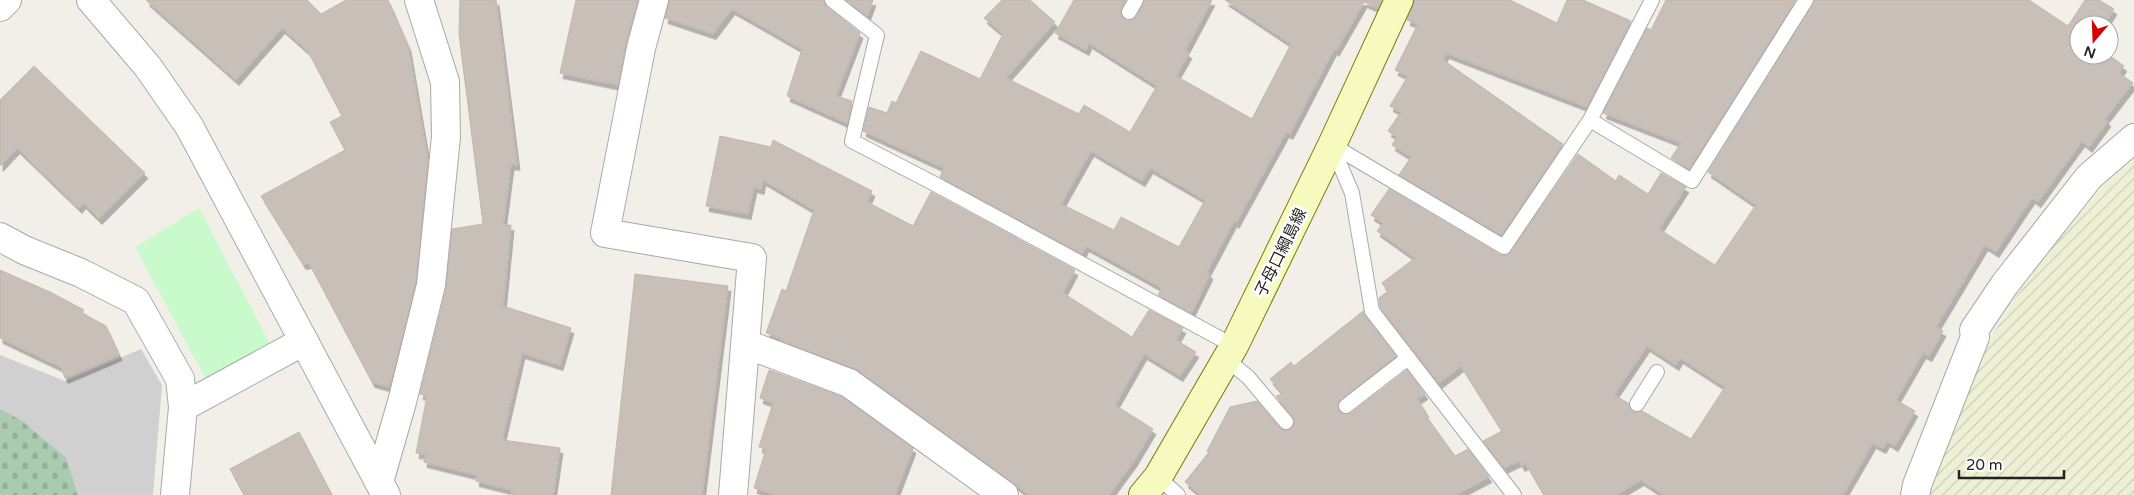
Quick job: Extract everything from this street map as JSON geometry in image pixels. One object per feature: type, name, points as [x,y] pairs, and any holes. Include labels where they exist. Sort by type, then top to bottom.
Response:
[{"type":"main road","name":"子母口綱島線","points":[[1150,486],[1230,352],[1332,145],[1399,0]]},
{"type":"street","points":[[0,7],[7,0]]},
{"type":"street","points":[[382,489],[431,285],[446,137],[444,82],[418,0]]},
{"type":"street","points":[[654,0],[641,48],[605,233],[752,258],[732,495]]},
{"type":"street","points":[[95,2],[148,67],[190,126],[382,489]]},
{"type":"street","points":[[1915,495],[1917,485],[1975,337],[1974,330],[2005,284],[2089,177],[2134,138]]},
{"type":"street","points":[[0,237],[24,250],[81,273],[136,301],[180,379],[182,407],[176,495]]},
{"type":"street","points":[[182,407],[304,341]]},
{"type":"street","points":[[746,344],[848,383],[1004,495]]},
{"type":"lane","points":[[832,0],[877,36],[852,141],[933,182],[1230,352],[1248,377],[1286,422]]},
{"type":"lane","points":[[1332,145],[1504,247],[1590,120],[1652,0]]},
{"type":"lane","points":[[1590,120],[1692,181],[1806,0]]},
{"type":"lane","points":[[1332,145],[1352,193],[1372,311],[1514,495]]},
{"type":"lane","points":[[1346,406],[1408,358]]},
{"type":"lane","points":[[1637,404],[1657,372]]},
{"type":"lane","points":[[1150,486],[1178,495]]},
{"type":"shaded area","points":[[141,349],[162,385],[153,495],[0,495],[0,355],[65,381]]},
{"type":"green space","points":[[2134,157],[2134,495],[1926,495],[1985,347],[2045,249],[2103,186]]},
{"type":"green space","points":[[199,208],[271,346],[206,379],[135,247]]},
{"type":"green space","points":[[0,409],[22,421],[66,458],[78,495],[0,495]]},
{"type":"building","points":[[146,0],[307,0],[321,14],[346,0],[388,0],[408,46],[428,162],[416,282],[390,387],[372,382],[309,263],[303,264],[261,196],[345,150],[330,122],[342,116],[308,51],[282,28],[236,80]]},
{"type":"building","points":[[460,0],[496,0],[517,165],[511,164],[503,225],[511,225],[503,306],[571,328],[560,365],[522,353],[502,440],[560,448],[553,495],[512,495],[512,490],[476,481],[477,475],[424,462],[425,454],[416,453],[427,396],[420,394],[446,289],[452,229],[483,224],[459,34]]},
{"type":"building","points":[[576,0],[638,0],[626,44],[618,85],[560,73]]},
{"type":"building","points":[[669,0],[823,0],[827,7],[860,33],[836,96],[852,101],[847,123],[787,96],[802,49],[732,9],[713,34],[665,18]]},
{"type":"building","points":[[846,0],[873,0],[867,16]]},
{"type":"building","points":[[1002,0],[1030,0],[1055,22],[1006,78],[1079,114],[1084,105],[1130,132],[1157,86],[1089,43],[1086,50],[1055,33],[1074,0],[1126,0],[1120,12],[1124,19],[1128,21],[1136,17],[1145,0],[1212,0],[1185,51],[1189,53],[1176,76],[1252,119],[1291,44],[1225,0],[1382,0],[1378,8],[1364,2],[1336,51],[1334,49],[1290,134],[1286,132],[1236,223],[1234,221],[1207,272],[1210,274],[1191,313],[1158,295],[1162,288],[1086,246],[1082,254],[940,177],[944,168],[863,131],[869,107],[887,113],[892,101],[896,103],[921,51],[980,79],[1003,34],[984,18]],"holes":[[[1091,151],[1142,181],[1150,168],[1205,200],[1179,247],[1121,217],[1114,230],[1061,204]]]},
{"type":"building","points":[[1414,0],[1510,0],[1557,23],[1567,0],[1583,0],[1631,21],[1587,107],[1446,53],[1443,60],[1563,144],[1501,235],[1399,175],[1411,157],[1392,145],[1397,137],[1388,131],[1401,112],[1390,106],[1408,76],[1395,70],[1418,24],[1407,20]]},
{"type":"building","points":[[1666,0],[1796,0],[1689,169],[1671,158],[1681,143],[1603,113],[1647,28],[1651,30]]},
{"type":"building","points":[[1815,0],[2029,0],[2068,26],[2069,24],[2069,65],[2119,65],[2119,62],[2124,66],[2119,73],[2133,83],[2105,119],[2108,121],[2089,147],[2082,141],[2038,202],[2032,198],[1996,252],[1985,245],[1936,327],[1943,331],[1929,356],[1923,353],[1896,400],[1915,411],[1895,446],[1887,441],[1883,448],[1873,443],[1843,495],[1664,495],[1641,480],[1616,495],[1544,495],[1526,464],[1522,466],[1519,461],[1504,468],[1483,441],[1502,431],[1461,366],[1439,383],[1380,307],[1379,298],[1388,291],[1382,283],[1415,258],[1377,231],[1383,223],[1371,215],[1389,189],[1500,255],[1508,255],[1578,154],[1616,181],[1619,175],[1648,194],[1661,173],[1686,187],[1659,229],[1715,265],[1756,205],[1708,172]],"holes":[[[1647,346],[1676,365],[1680,358],[1725,387],[1691,439],[1642,411],[1633,412],[1628,403],[1614,395]]]},
{"type":"building","points":[[2085,0],[2099,0],[2114,9],[2110,15],[2075,15]]},
{"type":"building","points":[[34,66],[145,173],[99,219],[83,203],[79,208],[17,148],[0,166],[0,100]]},
{"type":"building","points":[[720,136],[771,147],[773,140],[872,191],[867,202],[913,226],[931,192],[1075,270],[1063,293],[1132,337],[1149,310],[1183,328],[1176,340],[1196,352],[1180,376],[1144,354],[1115,405],[1153,429],[1134,461],[1109,495],[1029,495],[858,370],[766,333],[782,289],[786,291],[814,210],[763,180],[761,189],[754,187],[748,214],[706,206]]},
{"type":"building","points":[[0,270],[50,292],[84,310],[82,313],[106,326],[119,355],[65,378],[61,367],[0,338]]},
{"type":"building","points":[[635,274],[728,286],[702,495],[611,495]]},
{"type":"building","points":[[1363,311],[1396,356],[1341,399],[1338,403],[1339,411],[1343,414],[1351,413],[1407,370],[1425,394],[1417,399],[1426,412],[1424,413],[1455,456],[1468,449],[1489,477],[1455,495],[1201,495],[1185,482],[1209,452],[1207,451],[1230,407],[1257,401],[1280,428],[1287,431],[1292,428],[1295,421],[1293,417],[1276,396],[1283,394],[1270,379],[1291,362],[1294,366]]},
{"type":"building","points":[[769,370],[842,397],[913,448],[895,495],[776,495],[754,488],[766,449],[759,447],[773,403],[760,398]]},
{"type":"building","points":[[299,432],[332,495],[244,495],[230,469]]}]
